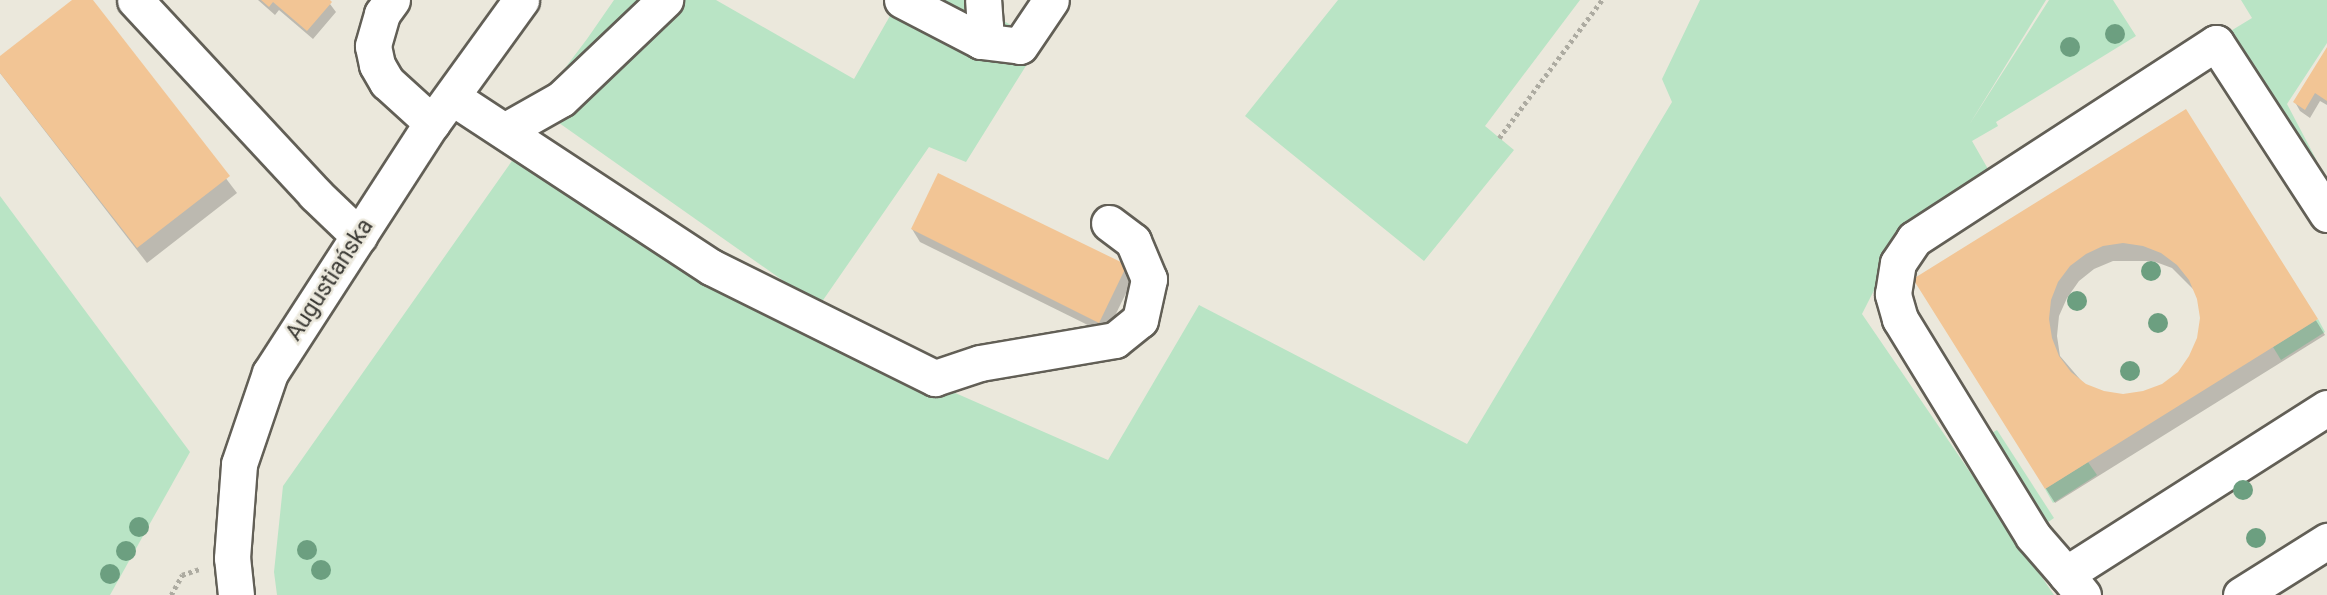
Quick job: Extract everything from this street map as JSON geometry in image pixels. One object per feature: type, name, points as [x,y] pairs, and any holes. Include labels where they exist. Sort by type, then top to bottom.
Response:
[{"type":"street","points":[[135,0],[315,194],[359,236]]},
{"type":"street","points":[[391,0],[382,14],[373,46],[377,65],[387,82],[442,110],[506,130],[711,268],[935,378],[980,363],[1115,340],[1140,320],[1149,279],[1133,241],[1109,223]]},
{"type":"street","name":"Augustiańska","points":[[236,595],[232,558],[240,464],[270,373],[442,110],[521,0]]},
{"type":"street","points":[[506,130],[561,99],[665,0]]},
{"type":"street","points":[[902,0],[981,41],[1020,46],[1051,0]]},
{"type":"street","points":[[981,41],[985,27],[983,0]]},
{"type":"street","points":[[2327,214],[2216,43],[1914,239],[1898,262],[1893,294],[1900,319],[2033,536],[2075,584],[2327,408]]},
{"type":"street","points":[[2241,595],[2327,541]]},
{"type":"path","points":[[1499,138],[1602,0]]},
{"type":"green space","points":[[614,0],[650,0],[547,92],[587,39]]},
{"type":"green space","points":[[680,0],[716,0],[854,79],[899,0],[968,0],[1033,38],[1067,0],[966,162],[929,147],[819,306],[552,118]]},
{"type":"green space","points":[[1338,0],[1580,0],[1485,126],[1514,150],[1424,261],[1245,116]]},
{"type":"green space","points":[[1700,0],[2046,0],[1969,125],[2049,0],[2113,0],[2136,36],[1996,122],[1998,126],[1972,141],[1992,176],[1902,235],[1862,314],[2054,595],[277,595],[274,572],[283,486],[519,151],[782,317],[1108,460],[1199,305],[1467,444],[1672,102],[1662,79]]},
{"type":"green space","points":[[2241,0],[2327,0],[2327,43],[2287,104],[2317,161],[2309,165],[2229,32],[2252,18]]},
{"type":"green space","points":[[0,196],[190,452],[110,595],[0,595]]},
{"type":"green space","points":[[2318,319],[2325,332],[2281,360],[2273,347]]},
{"type":"green space","points":[[1997,430],[2054,518],[2041,527],[1988,435]]},
{"type":"green space","points":[[2088,462],[2097,475],[2053,503],[2045,489]]},
{"type":"building","points":[[72,0],[93,0],[230,176],[137,248],[0,73],[0,56]]},
{"type":"building","points":[[261,0],[332,2],[307,31],[273,2],[269,7]]},
{"type":"building","points":[[2327,47],[2327,101],[2315,93],[2305,110],[2293,102]]},
{"type":"building","points":[[2186,109],[2318,319],[2045,489],[1913,279]],"holes":[[[2123,243],[2143,246],[2161,253],[2177,265],[2189,280],[2197,299],[2200,318],[2197,338],[2178,372],[2162,384],[2123,394],[2104,391],[2086,384],[2071,372],[2059,356],[2049,319],[2051,300],[2058,282],[2070,266],[2086,254],[2103,246]]]},
{"type":"building","points":[[938,173],[1127,265],[1099,323],[911,229]]}]
